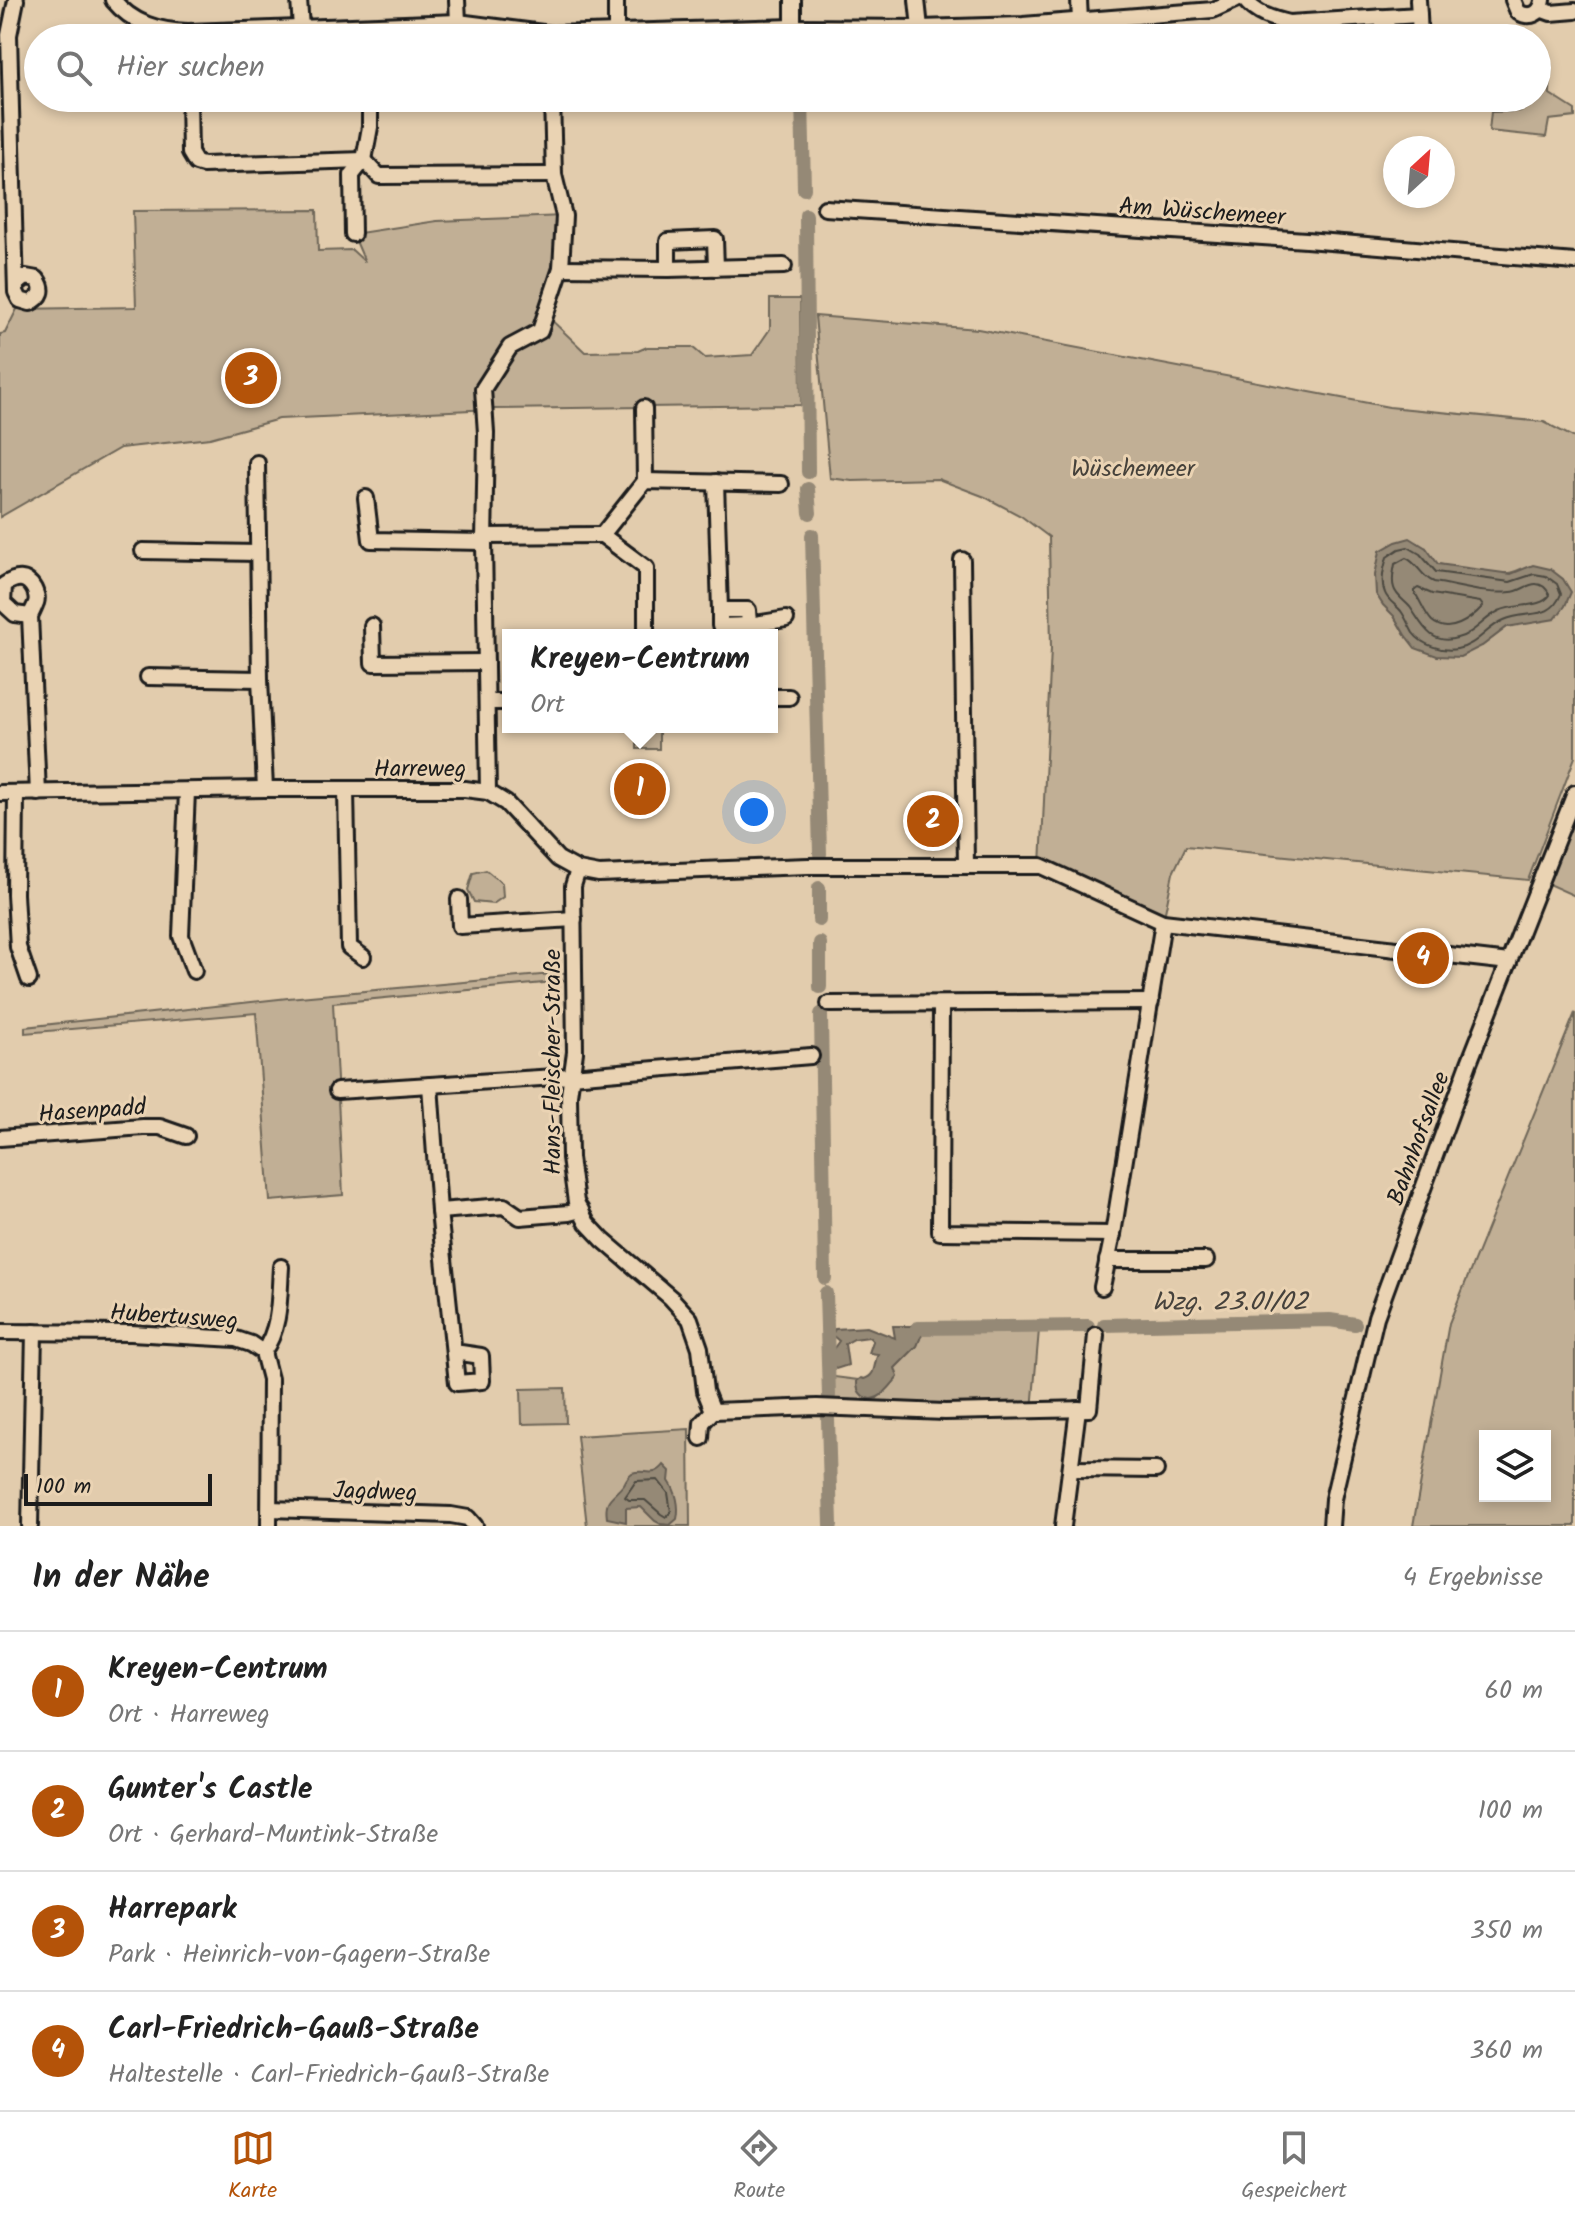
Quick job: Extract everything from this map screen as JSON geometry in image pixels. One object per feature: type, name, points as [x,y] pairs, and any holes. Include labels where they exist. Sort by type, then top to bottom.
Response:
[{"type":"street","points":[[16,0],[9,35],[17,284]]},
{"type":"street","points":[[113,0],[126,14],[145,24]]},
{"type":"street","points":[[299,0],[301,24]]},
{"type":"street","points":[[457,0],[458,22]]},
{"type":"street","points":[[616,0],[616,24]]},
{"type":"street","points":[[793,0],[793,24]]},
{"type":"street","points":[[917,0],[920,24]]},
{"type":"street","points":[[1079,0],[1080,21]]},
{"type":"street","points":[[1011,24],[1213,10],[1235,0]]},
{"type":"street","points":[[1245,0],[1251,8],[1268,18],[1289,23],[1380,17],[1418,8]]},
{"type":"street","points":[[1513,0],[1515,8],[1522,15],[1532,15],[1542,5],[1551,13],[1575,11]]},
{"type":"street","points":[[1380,17],[1385,24]]},
{"type":"street","points":[[440,24],[471,24]]},
{"type":"street","points":[[189,112],[190,153],[196,163],[203,165],[364,160],[379,176],[554,175]]},
{"type":"street","points":[[353,234],[352,175],[364,160],[370,112]]},
{"type":"street","points":[[488,792],[484,539],[486,433],[483,389],[510,347],[540,331],[561,268],[564,216],[554,175],[552,112]]},
{"type":"street","name":"Am Wüschemeer","points":[[825,208],[1575,262]]},
{"type":"street","points":[[668,269],[668,241],[715,239],[716,268]]},
{"type":"street","points":[[561,268],[784,266]]},
{"type":"street","points":[[602,535],[645,481],[644,408]]},
{"type":"street","points":[[257,463],[265,789]]},
{"type":"street","points":[[645,481],[781,484]]},
{"type":"street","points":[[716,482],[720,610],[748,610],[750,629]]},
{"type":"street","points":[[366,498],[371,540],[602,535],[646,568],[646,629]]},
{"type":"street","points":[[143,551],[258,553]]},
{"type":"street","points":[[962,560],[966,866]]},
{"type":"street","points":[[30,616],[38,793]]},
{"type":"street","points":[[753,629],[786,619]]},
{"type":"street","points":[[372,626],[373,663],[486,662]]},
{"type":"street","points":[[148,677],[260,679]]},
{"type":"street","points":[[778,697],[789,697]]},
{"type":"street","points":[[487,702],[502,702]]},
{"type":"street","name":"Harreweg","points":[[0,793],[265,789],[465,789],[488,792],[506,803],[558,859],[578,870]]},
{"type":"street","points":[[346,790],[349,947],[363,957]]},
{"type":"street","points":[[187,791],[181,936],[194,971]]},
{"type":"street","points":[[16,793],[18,947],[29,979]]},
{"type":"street","name":"Bahnhofsallee","points":[[1323,1526],[1331,1508],[1376,1317],[1469,1063],[1575,793]]},
{"type":"street","points":[[578,870],[599,874],[808,866],[1041,866],[1163,922],[1509,962]]},
{"type":"street","name":"Hans-Fleischer-Straße","points":[[578,870],[573,886],[575,1052],[569,1095],[570,1158],[576,1202],[587,1223],[603,1240],[671,1298],[690,1319],[700,1348],[705,1391],[713,1411]]},
{"type":"street","name":"Hans-Fleischer-Straße","points":[[459,899],[460,926],[574,919]]},
{"type":"street","points":[[1102,1287],[1163,922]]},
{"type":"street","points":[[829,1004],[1151,1002]]},
{"type":"street","points":[[941,1004],[940,1232],[1113,1234]]},
{"type":"street","points":[[337,1091],[811,1056]]},
{"type":"street","points":[[430,1085],[454,1352]]},
{"type":"street","name":"Hasenpadd","points":[[0,1138],[143,1127],[160,1127],[186,1136]]},
{"type":"street","points":[[439,1211],[504,1206],[520,1217],[581,1210]]},
{"type":"street","points":[[1107,1260],[1206,1260]]},
{"type":"street","points":[[263,1352],[270,1343],[277,1319],[281,1267]]},
{"type":"street","name":"Hubertusweg","points":[[0,1332],[131,1333],[236,1339],[263,1352],[270,1379],[269,1526]]},
{"type":"street","points":[[30,1526],[34,1332]]},
{"type":"street","points":[[701,1438],[702,1423],[713,1411],[817,1407],[945,1412],[1089,1409],[1096,1335]]},
{"type":"street","points":[[1063,1526],[1078,1409]]},
{"type":"street","points":[[1072,1469],[1156,1470]]},
{"type":"street","name":"Bahnhofsallee","points":[[1331,1508],[1331,1526]]},
{"type":"street","name":"Jagdweg","points":[[270,1509],[451,1515],[468,1518],[475,1526]]},
{"type":"green space","points":[[1551,95],[1575,110],[1575,117],[1549,120],[1546,137],[1489,131],[1491,112],[1551,112]]},
{"type":"green space","points":[[317,210],[318,251],[352,250],[365,262],[353,234],[437,221],[564,216],[545,314],[585,352],[692,347],[705,358],[752,355],[770,329],[770,299],[800,299],[801,405],[493,409],[279,419],[210,438],[120,448],[0,517],[0,334],[5,333],[17,309],[136,307],[133,211]]},
{"type":"green space","name":"Wüschemeer","points":[[815,316],[978,329],[1389,407],[1544,422],[1575,438],[1575,757],[1528,880],[1186,846],[1173,873],[1163,922],[1041,866],[1051,648],[1049,537],[1021,516],[985,497],[938,479],[852,481],[830,478]],"holes":[[[1426,548],[1437,564],[1491,574],[1521,569],[1527,622],[1507,627],[1482,646],[1405,635],[1394,616]]]},
{"type":"green space","points":[[637,733],[659,733],[659,749],[637,749]]},
{"type":"green space","points":[[1575,810],[1575,896],[1546,883]]},
{"type":"green space","points":[[486,870],[502,883],[503,897],[493,904],[474,902],[468,890],[473,873]]},
{"type":"green space","points":[[574,972],[575,980],[333,1003],[343,1195],[270,1201],[256,1013],[25,1033],[25,1027],[288,998]]},
{"type":"green space","points":[[1575,1013],[1575,1526],[1413,1526],[1449,1323]]},
{"type":"green space","points":[[925,1326],[1039,1330],[1032,1410],[823,1402],[827,1376],[858,1380],[877,1398],[897,1378],[895,1368],[917,1346]]},
{"type":"green space","points":[[565,1388],[566,1423],[522,1424],[521,1389]]},
{"type":"green space","points":[[689,1429],[690,1526],[587,1526],[577,1436]]},
{"type":"water","points":[[1410,538],[1426,548],[1438,564],[1511,574],[1533,565],[1550,569],[1563,579],[1571,592],[1555,619],[1507,627],[1482,646],[1460,657],[1437,656],[1415,648],[1376,594],[1375,575],[1380,551]]},
{"type":"water","points":[[893,1326],[925,1326],[917,1346],[895,1368],[898,1377],[878,1397],[866,1398],[858,1389],[857,1381],[873,1372],[878,1354],[869,1353],[873,1341],[869,1337],[845,1344],[848,1365],[836,1369],[830,1364],[829,1355],[839,1341],[832,1335],[835,1329],[867,1327],[895,1338]]},
{"type":"water","points":[[664,1465],[670,1471],[669,1481],[677,1499],[677,1519],[670,1525],[661,1524],[641,1507],[626,1508],[626,1522],[607,1518],[610,1498],[629,1475],[656,1471]]},
{"type":"waterway","points":[[802,112],[804,189]]},
{"type":"waterway","points":[[806,215],[808,472]]},
{"type":"waterway","points":[[808,489],[810,513]]},
{"type":"waterway","points":[[812,535],[820,854]]},
{"type":"waterway","points":[[819,888],[819,920]]},
{"type":"waterway","points":[[820,943],[820,987]]},
{"type":"waterway","points":[[821,1014],[825,1278]]},
{"type":"waterway","points":[[826,1293],[829,1396]]},
{"type":"waterway","name":"Wzg. 23.01/02","points":[[1104,1325],[1330,1320],[1355,1324]]},
{"type":"waterway","name":"Wzg. 23.01/02","points":[[910,1339],[918,1328],[1088,1326]]},
{"type":"waterway","points":[[828,1419],[831,1525]]},
{"type":"place","name":"Harrepark","points":[[251,378]]},
{"type":"place","name":"Kreyen-Centrum","points":[[640,789]]},
{"type":"place","name":"Gunter's Castle","points":[[933,821]]},
{"type":"place","name":"Carl-Friedrich-Gauß-Straße","points":[[1423,958]]}]
